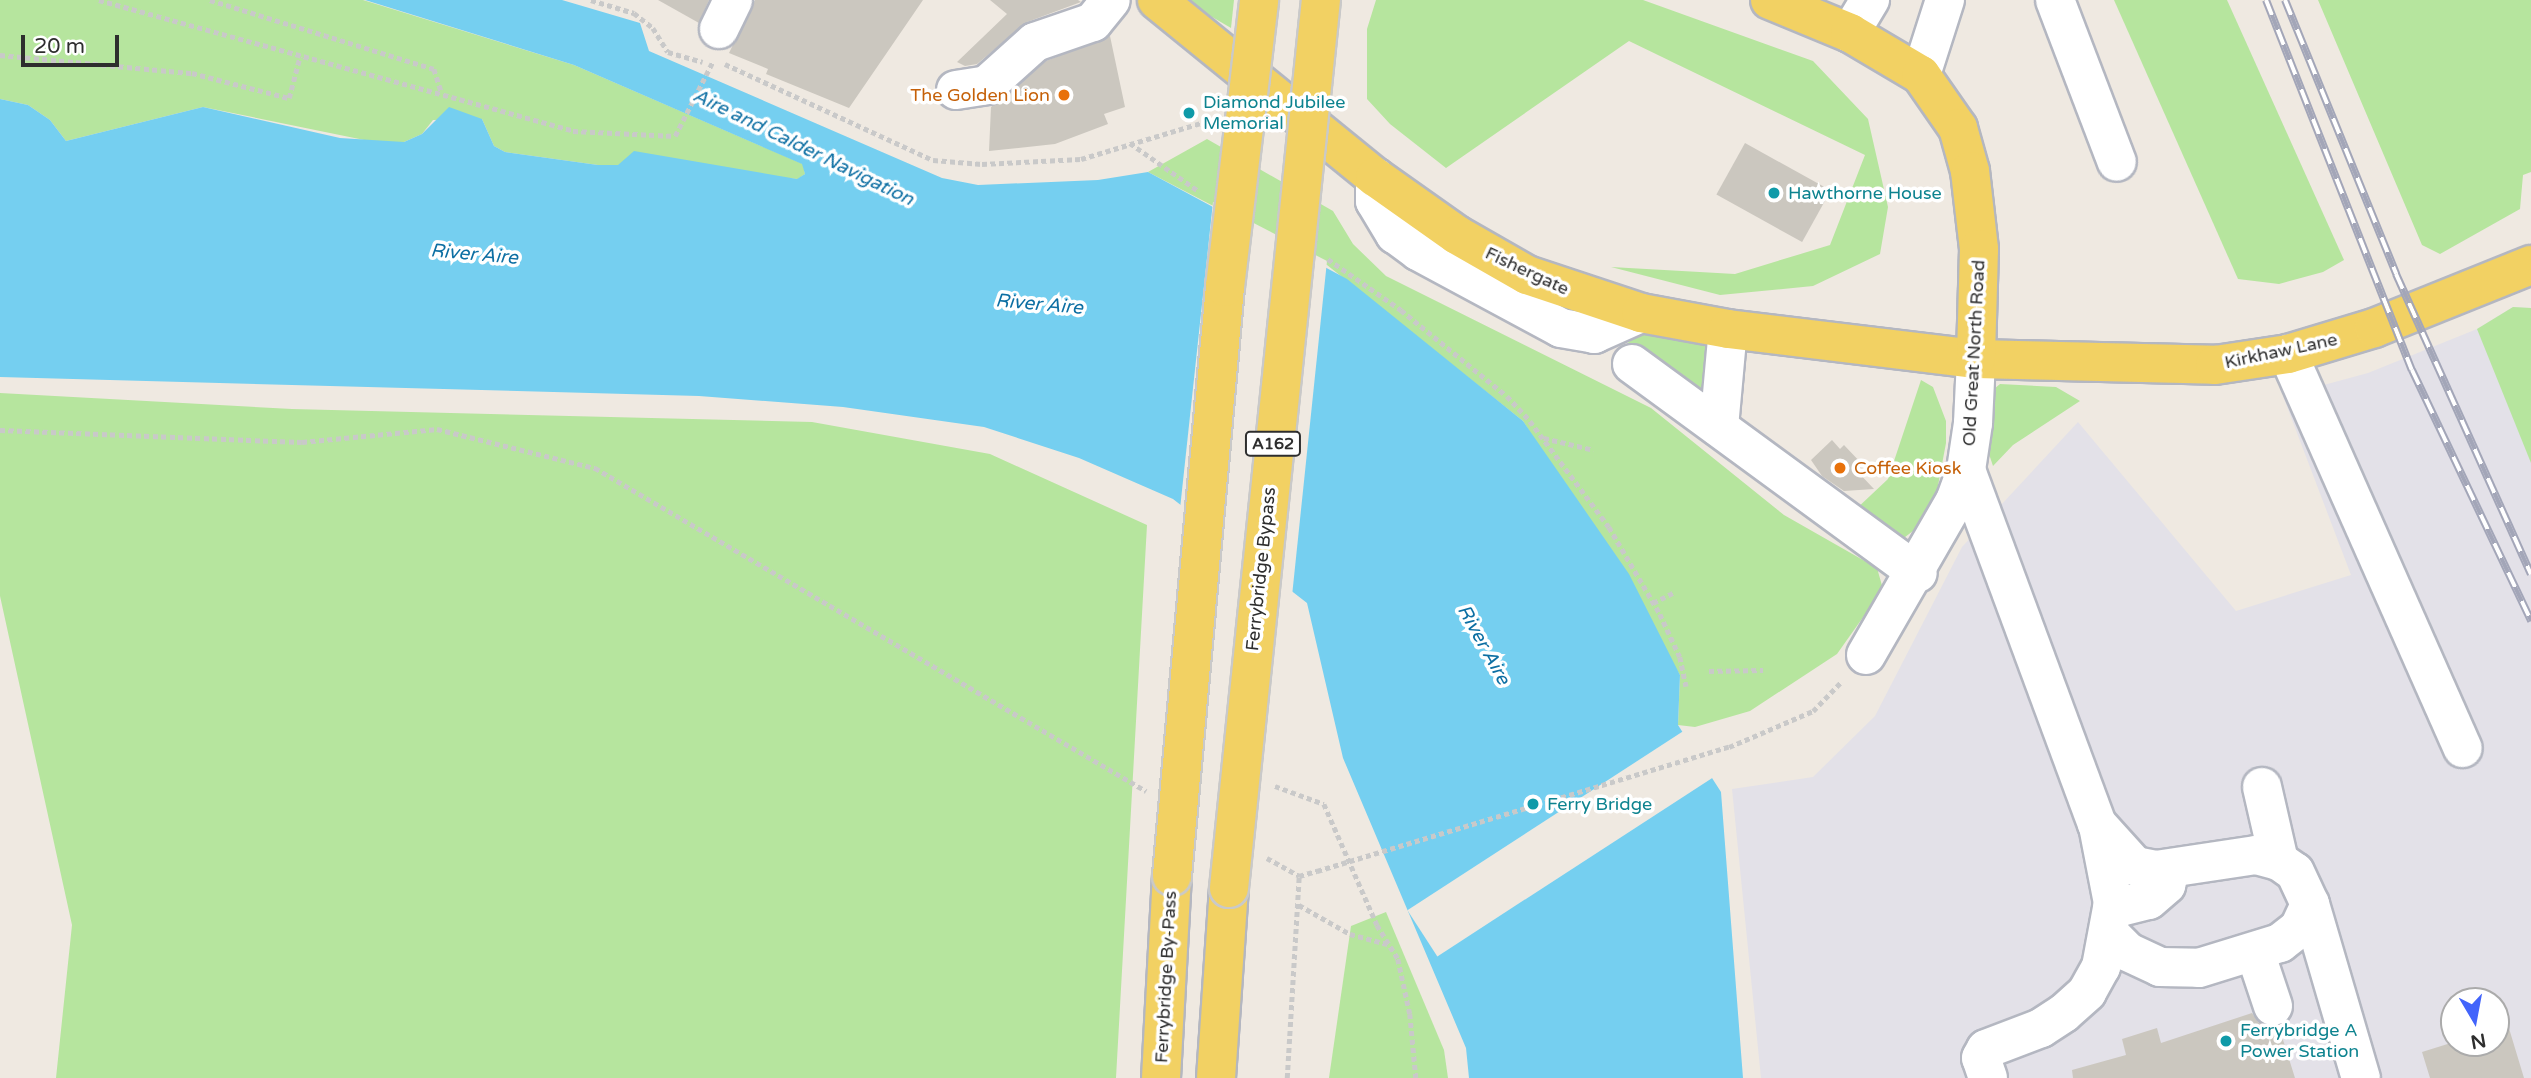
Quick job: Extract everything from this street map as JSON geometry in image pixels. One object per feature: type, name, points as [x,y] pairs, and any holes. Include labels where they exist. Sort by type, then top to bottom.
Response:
[{"type":"main road","name":"Fishergate","points":[[1157,0],[1375,177],[1457,234],[1527,275],[1641,313],[1728,329],[1976,359]]},
{"type":"main road","name":"Ferrybridge By-Pass","points":[[1161,1078],[1172,876],[1224,287],[1259,0]]},
{"type":"main road","name":"Ferrybridge Bypass","points":[[1216,1078],[1229,888],[1321,0]]},
{"type":"main road","points":[[1770,0],[1850,33],[1921,75]]},
{"type":"main road","name":"Old Great North Road","points":[[1921,75],[1958,128],[1970,171],[1979,249],[1976,359]]},
{"type":"main road","name":"Kirkhaw Lane","points":[[1976,359],[2168,367],[2215,365],[2288,354],[2386,324],[2531,265]]},
{"type":"street","points":[[956,90],[987,85],[1035,42],[1093,22],[1111,0]]},
{"type":"street","points":[[1850,33],[1870,0]]},
{"type":"street","points":[[1921,75],[1945,0]]},
{"type":"street","points":[[2055,0],[2117,162]]},
{"type":"street","points":[[1719,427],[1728,329]]},
{"type":"street","points":[[2288,354],[2463,748]]},
{"type":"street","name":"Old Great North Road","points":[[1867,654],[1918,573],[1966,470],[1976,359]]},
{"type":"street","points":[[1632,364],[1918,573]]},
{"type":"street","points":[[1966,470],[2097,824],[2111,922],[2101,967],[2087,992],[2041,1028],[1986,1049],[1981,1058],[1987,1078]]},
{"type":"street","points":[[2262,787],[2279,861]]},
{"type":"street","points":[[2097,824],[2135,866],[2170,869],[2256,855],[2279,861],[2295,872],[2310,904],[2361,1078]]},
{"type":"street","points":[[2111,922],[2149,900],[2166,885],[2170,869]]},
{"type":"street","points":[[2111,922],[2128,952],[2160,967],[2199,968],[2280,943],[2299,928],[2310,904]]},
{"type":"street","points":[[2255,952],[2273,1006]]},
{"type":"path","points":[[99,0],[375,79],[441,92],[573,131],[657,138],[675,136],[683,125],[709,66]]},
{"type":"path","points":[[210,0],[434,69],[441,92]]},
{"type":"path","points":[[591,0],[635,13],[653,28],[668,52],[697,64],[714,59],[933,160],[982,164],[1081,159],[1214,120]]},
{"type":"path","points":[[0,55],[192,73],[289,98],[300,56]]},
{"type":"path","points":[[1130,143],[1213,199]]},
{"type":"path","points":[[1321,256],[1401,310],[1507,396],[1544,438],[1609,527],[1653,603],[1680,657],[1686,686]]},
{"type":"path","points":[[0,430],[302,442],[437,429],[595,468],[1153,795]]},
{"type":"path","points":[[1544,438],[1594,450]]},
{"type":"path","points":[[1653,603],[1675,592]]},
{"type":"path","points":[[1256,852],[1300,876],[1729,747],[1813,711],[1867,654]]},
{"type":"path","points":[[1709,671],[1763,670]]},
{"type":"path","points":[[1268,784],[1324,804],[1398,959],[1410,1014],[1416,1078]]},
{"type":"path","points":[[1287,1078],[1300,876]]},
{"type":"path","points":[[1299,905],[1350,934],[1389,944]]},
{"type":"shaded area","points":[[2513,307],[2531,308],[2531,1078],[1761,1078],[1732,789],[1813,777],[1875,716],[1962,547],[2078,422],[2236,611],[2351,575],[2283,396],[2368,373],[2477,329]]},
{"type":"green space","points":[[0,0],[363,0],[574,65],[803,164],[805,174],[798,179],[598,165],[505,152],[494,146],[482,119],[433,120],[422,134],[404,142],[374,142],[203,107],[66,141],[50,120],[28,105],[0,99]]},
{"type":"green space","points":[[1183,0],[1234,0],[1231,28]]},
{"type":"green space","points":[[1376,0],[1643,0],[1813,61],[1868,119],[1888,207],[1880,254],[1813,286],[1720,295],[1611,267],[1735,274],[1830,245],[1865,155],[1629,41],[1446,168],[1390,124],[1367,99],[1367,29]]},
{"type":"green space","points":[[2114,0],[2227,0],[2344,260],[2323,272],[2279,284],[2238,279]]},
{"type":"green space","points":[[2318,0],[2531,0],[2531,172],[2523,175],[2520,209],[2440,254],[2422,245]]},
{"type":"green space","points":[[1207,139],[1333,211],[1353,244],[1386,276],[1651,408],[1784,515],[1877,568],[1883,589],[1837,654],[1750,711],[1695,727],[1678,725],[1680,675],[1523,421],[1327,265],[1148,172]]},
{"type":"green space","points":[[2513,307],[2531,308],[2531,463],[2477,329]]},
{"type":"green space","points":[[1645,325],[1702,341],[1709,354],[1707,393],[1627,344]]},
{"type":"green space","points":[[1921,380],[1933,387],[1946,421],[1946,443],[1937,491],[1918,527],[1900,541],[1854,511],[1888,479]]},
{"type":"green space","points":[[2000,384],[2056,387],[2080,401],[2013,445],[1993,466],[1986,445],[1988,394]]},
{"type":"green space","points":[[0,393],[292,409],[812,422],[990,454],[1147,525],[1116,1078],[56,1078],[72,925],[0,596]]},
{"type":"green space","points":[[1386,912],[1444,1050],[1448,1078],[1329,1078],[1351,926]]},
{"type":"water","points":[[365,0],[562,0],[640,23],[649,51],[942,178],[978,185],[1098,180],[1148,172],[1347,279],[1523,421],[1629,574],[1680,675],[1678,725],[1721,792],[1743,1078],[1469,1078],[1466,1048],[1343,758],[1307,603],[1173,499],[1079,458],[984,427],[843,407],[699,396],[0,377],[0,99],[28,105],[50,120],[66,141],[203,107],[340,138],[404,142],[422,134],[449,107],[482,119],[494,146],[505,152],[598,165],[618,165],[634,151],[797,179],[805,174],[802,164],[574,65]]},
{"type":"pier","points":[[1213,202],[1327,261],[1292,596],[1180,509]]},
{"type":"pier","points":[[1685,730],[1715,776],[1437,956],[1407,910]]},
{"type":"building","points":[[658,0],[709,0],[699,23]]},
{"type":"building","points":[[755,0],[923,0],[849,108],[766,74],[768,69],[729,53]]},
{"type":"building","points":[[990,0],[1081,2],[1027,22],[977,64],[965,66],[957,62],[1007,14]]},
{"type":"building","name":"The Golden Lion","points":[[1110,36],[1125,107],[1104,114],[1108,124],[1055,144],[989,151],[991,107],[1046,61]]},
{"type":"building","name":"Hawthorne House","points":[[1745,143],[1831,191],[1802,242],[1716,195]]},
{"type":"building","name":"Coffee Kiosk","points":[[1832,440],[1840,449],[1844,445],[1863,465],[1857,471],[1874,489],[1844,491],[1822,476],[1811,460]]},
{"type":"building","name":"Ferrybridge A Power Station","points":[[2252,1013],[2259,1023],[2279,1027],[2295,1078],[2073,1078],[2072,1070],[2126,1055],[2122,1039],[2157,1028],[2161,1043]]},
{"type":"building","points":[[2510,1032],[2524,1078],[2430,1078],[2422,1052],[2440,1046],[2440,1057],[2510,1057]]},
{"type":"railway","points":[[2266,0],[2412,370],[2531,621]]},
{"type":"railway","points":[[2285,0],[2396,274],[2531,574]]},
{"type":"place","name":"The Golden Lion","points":[[1064,95]]},
{"type":"place","name":"Diamond Jubilee Memorial","points":[[1189,113]]},
{"type":"place","name":"Hawthorne House","points":[[1774,193]]},
{"type":"place","name":"Coffee Kiosk","points":[[1840,468]]},
{"type":"place","name":"Ferry Bridge","points":[[1533,804]]},
{"type":"place","name":"Ferrybridge A Power Station","points":[[2226,1041]]},
{"type":"water label","name":"Aire and Calder Navigation","points":[[803,148]]},
{"type":"water label","name":"River Aire","points":[[474,255]]},
{"type":"water label","name":"River Aire","points":[[1039,305]]},
{"type":"water label","name":"River Aire","points":[[1483,645]]}]
